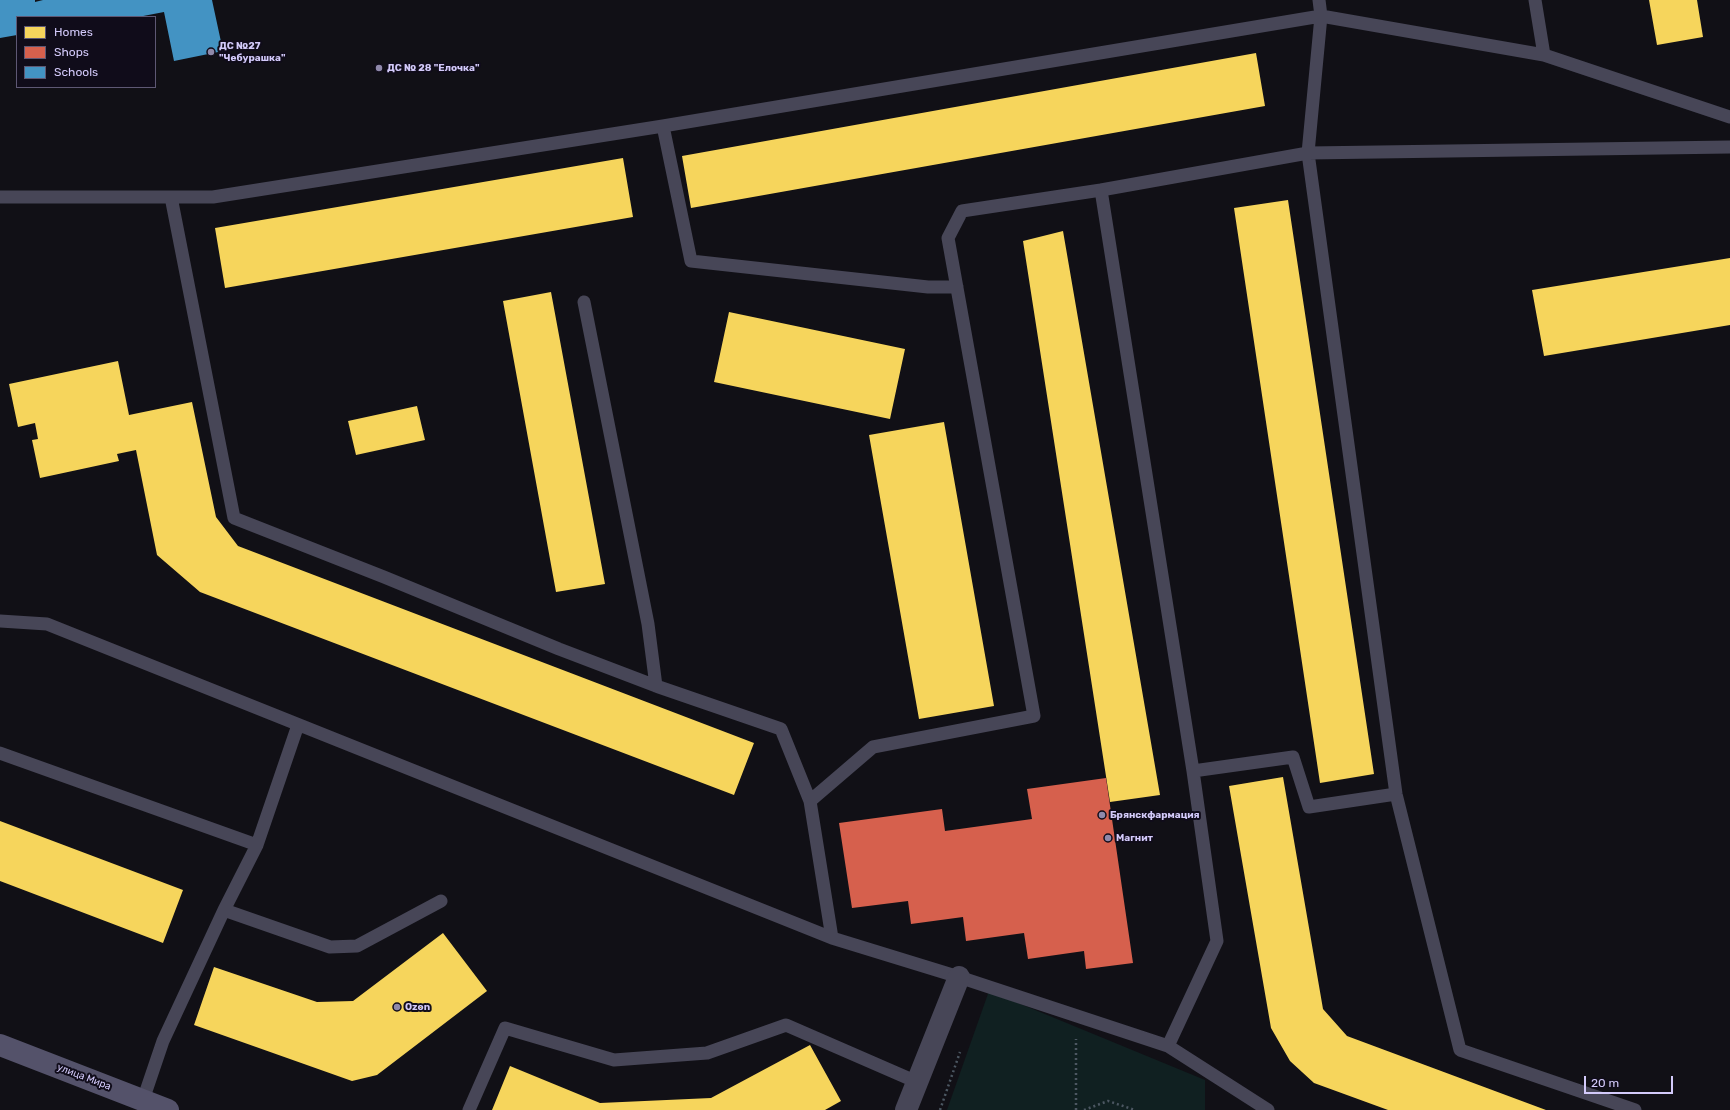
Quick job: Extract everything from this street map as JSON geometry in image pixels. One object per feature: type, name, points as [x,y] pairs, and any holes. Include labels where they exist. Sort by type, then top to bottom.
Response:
[{"type":"main road","name":"улица Мира","points":[[0,1045],[168,1110]]},
{"type":"street","points":[[906,1110],[959,977]]},
{"type":"lane","points":[[1319,0],[1321,16],[1308,153],[1396,794],[1460,1050],[1635,1110]]},
{"type":"lane","points":[[1535,0],[1544,55]]},
{"type":"lane","points":[[0,197],[213,197],[663,126],[1321,16],[1544,55],[1730,116]]},
{"type":"lane","points":[[663,126],[691,261],[928,287],[957,286]]},
{"type":"lane","points":[[810,801],[873,747],[1034,716],[948,238],[962,210],[1101,190],[1308,153],[1730,147]]},
{"type":"lane","points":[[1101,190],[1193,771],[1217,941],[1168,1046]]},
{"type":"lane","points":[[171,197],[234,518],[384,576],[559,649],[656,686],[781,729],[810,801],[832,938]]},
{"type":"lane","points":[[584,302],[648,624],[656,686]]},
{"type":"lane","points":[[0,620],[47,624],[832,938],[959,977],[1168,1046],[1268,1110]]},
{"type":"lane","points":[[143,1100],[163,1041],[224,910],[257,845],[298,725]]},
{"type":"lane","points":[[0,752],[257,845]]},
{"type":"lane","points":[[1193,771],[1293,758],[1309,807],[1396,794]]},
{"type":"lane","points":[[224,910],[330,947],[357,946],[441,901]]},
{"type":"lane","points":[[469,1110],[505,1028],[614,1060],[707,1053],[786,1026],[917,1082]]},
{"type":"path","points":[[1076,1016],[1076,1110]]},
{"type":"path","points":[[1084,1110],[1108,1101],[1135,1110]]},
{"type":"shaded area","points":[[989,991],[1205,1080],[1205,1110],[947,1110]]},
{"type":"building: Homes","points":[[1649,0],[1697,0],[1703,37],[1657,45]]},
{"type":"building: Homes","points":[[1256,53],[1265,106],[691,208],[682,156]]},
{"type":"building: Homes","points":[[623,158],[633,217],[225,288],[215,228]]},
{"type":"building: Homes","points":[[1288,200],[1374,774],[1320,783],[1234,208]]},
{"type":"building: Homes","points":[[1063,231],[1160,795],[1110,802],[1023,241]]},
{"type":"building: Homes","points":[[1730,258],[1730,325],[1544,356],[1532,290]]},
{"type":"building: Homes","points":[[551,292],[605,584],[556,592],[503,301]]},
{"type":"building: Homes","points":[[729,312],[905,349],[890,419],[714,382]]},
{"type":"building: Homes","points":[[118,361],[129,415],[192,402],[216,517],[238,546],[754,743],[734,795],[200,592],[157,555],[136,450],[117,454],[119,461],[40,478],[32,440],[38,439],[35,423],[18,427],[9,384]]},
{"type":"building: Homes","points":[[417,406],[425,440],[356,455],[348,421]]},
{"type":"building: Homes","points":[[944,422],[994,706],[919,719],[869,435]]},
{"type":"building: Homes","points":[[1283,777],[1323,1009],[1347,1036],[1546,1110],[1388,1110],[1314,1083],[1290,1061],[1271,1028],[1229,786]]},
{"type":"building: Homes","points":[[0,821],[183,890],[163,943],[0,881]]},
{"type":"building: Homes","points":[[443,933],[487,991],[377,1075],[352,1081],[194,1025],[214,967],[317,1002],[353,1001]]},
{"type":"building: Homes","points":[[810,1045],[841,1101],[825,1110],[492,1110],[510,1066],[600,1103],[711,1098]]},
{"type":"building: Shops","points":[[1106,778],[1133,963],[1086,969],[1084,951],[1028,959],[1024,933],[966,941],[963,917],[911,924],[908,901],[852,908],[839,823],[942,809],[945,831],[1032,819],[1027,789]]},
{"type":"building: Schools","points":[[0,0],[35,0],[35,2],[43,0],[212,0],[223,51],[174,61],[164,12],[143,16],[16,16],[16,35],[0,38]]},
{"type":"place","name":"ДС №27 \"Чебурашка\"","points":[[211,52]]},
{"type":"place","name":"ДС № 28 \"Елочка\"","points":[[379,68]]},
{"type":"place","name":"Брянскфармация","points":[[1102,815]]},
{"type":"place","name":"Магнит","points":[[1108,838]]},
{"type":"place","name":"Ozon","points":[[397,1007]]}]
